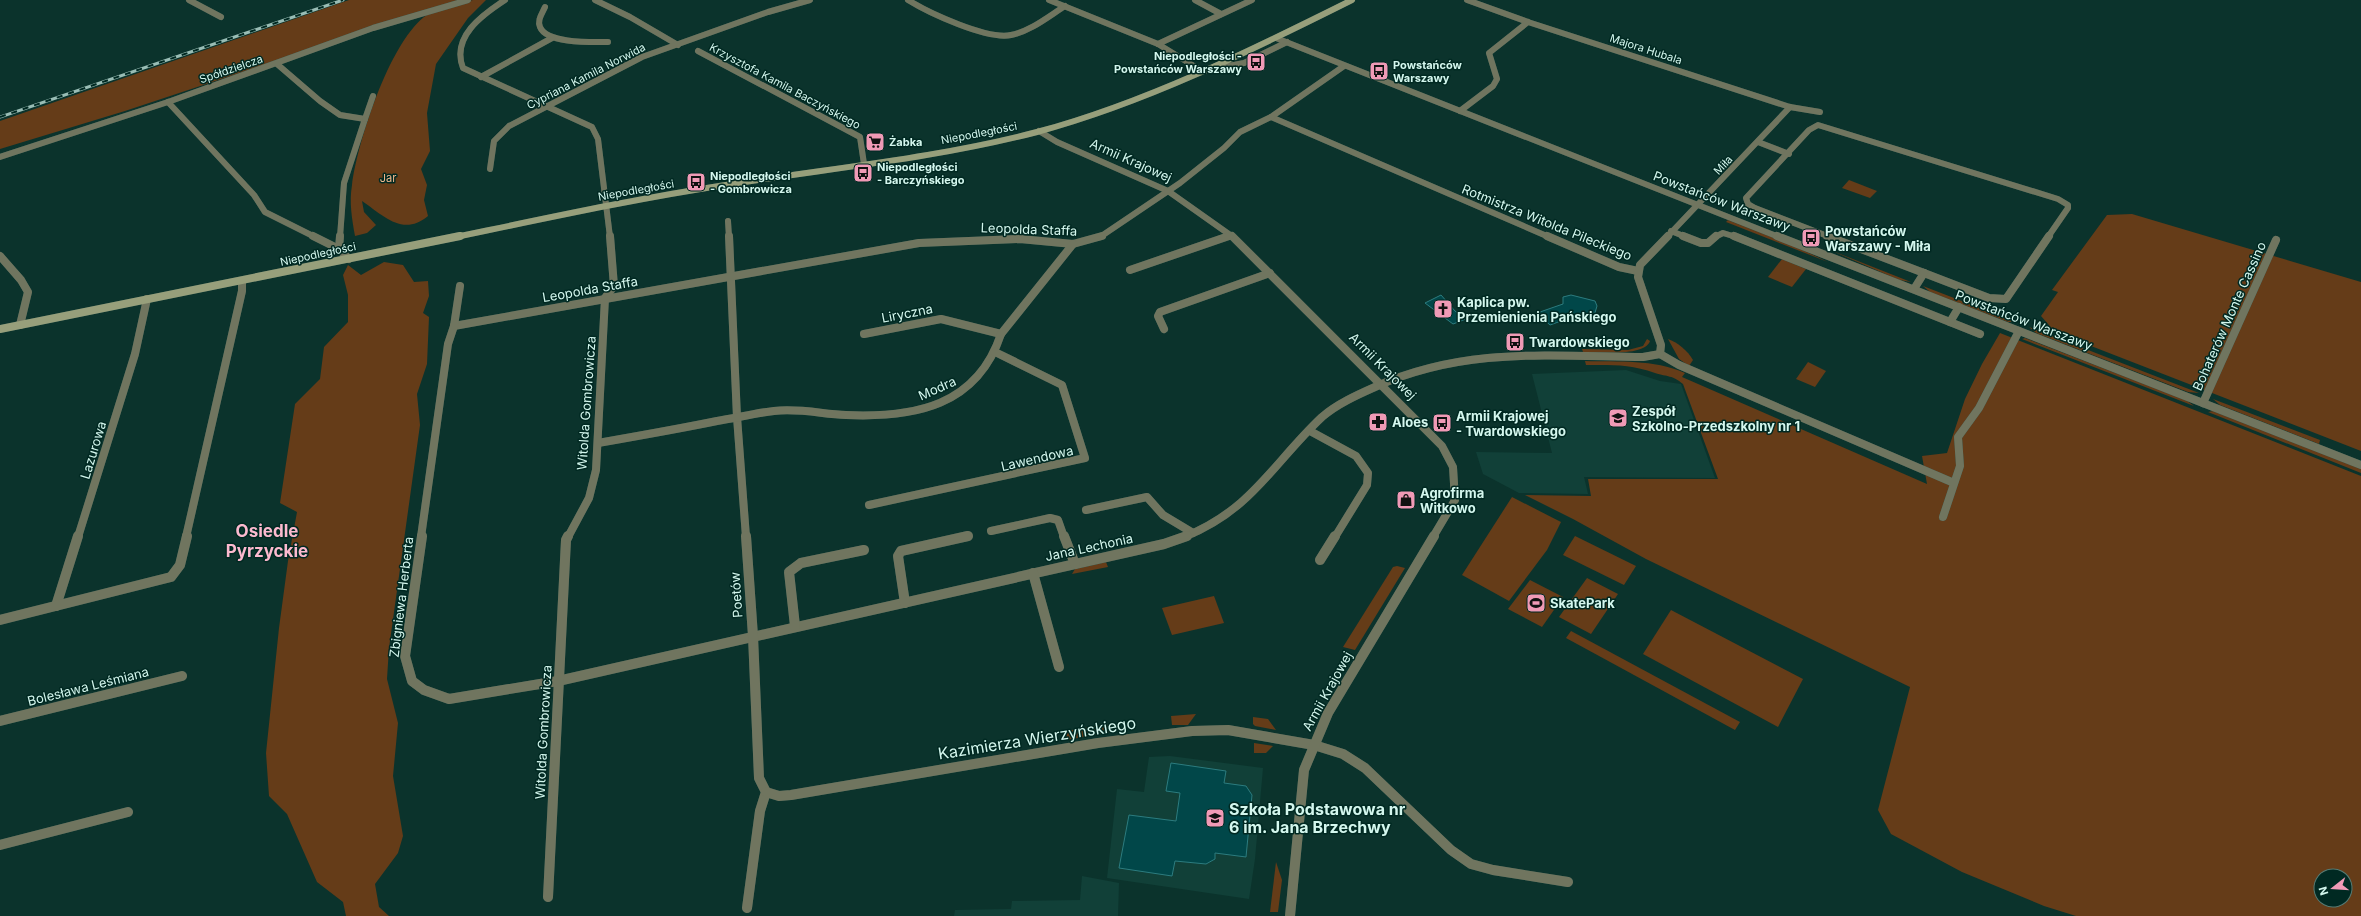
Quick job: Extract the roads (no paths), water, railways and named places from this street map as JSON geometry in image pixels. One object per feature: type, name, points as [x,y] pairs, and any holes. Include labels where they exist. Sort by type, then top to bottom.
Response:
[{"type":"street","points":[[188,0],[221,17]]},
{"type":"street","name":"Spółdzielcza","points":[[0,157],[168,102],[374,28],[468,0]]},
{"type":"street","name":"Witolda Gombrowicza","points":[[505,0],[486,13],[465,35],[458,50],[459,63],[463,68],[481,77],[592,127],[598,138],[608,206],[614,286],[605,298],[596,470],[589,498],[566,540],[548,897]]},
{"type":"street","points":[[595,0],[630,17],[678,45]]},
{"type":"street","name":"Cypriana Kamila Norwida","points":[[490,169],[494,140],[509,126],[642,57],[810,0]]},
{"type":"street","points":[[908,0],[983,33],[1000,36],[1010,36],[1065,6]]},
{"type":"street","points":[[1049,0],[1158,44],[1202,71],[1244,63],[1287,42]]},
{"type":"street","points":[[1195,0],[1221,14]]},
{"type":"street","points":[[1158,44],[1252,0]]},
{"type":"street","name":"Niepodległości","points":[[0,329],[608,206],[990,143],[1039,131],[1108,109],[1202,71],[1276,38],[1352,0]]},
{"type":"street","name":"Majora Hubala","points":[[1467,0],[1528,22],[1790,107],[1820,112]]},
{"type":"street","points":[[545,7],[538,21],[540,28],[552,38],[583,42],[608,42]]},
{"type":"street","points":[[1460,111],[1493,86],[1497,78],[1489,58],[1492,48],[1528,22]]},
{"type":"street","points":[[481,77],[552,38]]},
{"type":"street","name":"Powstańców Warszawy","points":[[1276,38],[2361,465]]},
{"type":"street","name":"Krzysztofa Kamila Baczyńskiego","points":[[698,51],[860,137],[864,164]]},
{"type":"street","points":[[276,64],[320,101],[340,115],[365,119]]},
{"type":"street","name":"Leopolda Staffa","points":[[454,326],[919,243],[1020,239],[1073,244],[1100,237],[1168,191],[1224,148],[1240,132],[1271,116],[1344,66]]},
{"type":"street","points":[[338,249],[344,183],[373,96]]},
{"type":"street","points":[[168,102],[254,195],[265,212],[338,249],[349,259]]},
{"type":"street","name":"Miła","points":[[1638,271],[1647,257],[1671,231],[1698,205],[1790,107]]},
{"type":"street","name":"Rotmistrza Witolda Pileckiego","points":[[1271,116],[1619,267],[1638,271],[1639,285],[1661,345],[1660,354]]},
{"type":"street","points":[[1818,125],[2058,199],[2068,205],[2068,208],[2006,298],[1996,300],[1989,298],[1924,273],[1748,204],[1746,198],[1809,130],[1818,125]]},
{"type":"street","name":"Armii Krajowej","points":[[1039,131],[1057,142],[1168,191],[1231,235],[1437,439],[1448,453],[1454,472],[1455,500],[1328,713],[1304,770],[1290,916]]},
{"type":"street","points":[[1758,142],[1788,154]]},
{"type":"street","points":[[728,221],[731,276]]},
{"type":"street","points":[[1671,231],[1705,244],[1716,234],[1721,232],[1729,234],[1980,334]]},
{"type":"street","points":[[1130,270],[1231,235]]},
{"type":"street","name":"Bohaterów Monte Cassino","points":[[2203,403],[2276,240]]},
{"type":"street","name":"Modra","points":[[737,417],[774,411],[810,410],[846,415],[888,414],[926,408],[960,394],[978,378],[995,352],[1001,334],[1073,244]]},
{"type":"street","points":[[0,256],[21,280],[28,292],[20,325]]},
{"type":"street","points":[[1164,329],[1158,316],[1160,312],[1270,273]]},
{"type":"street","points":[[1914,289],[1924,273]]},
{"type":"street","name":"Poetów","points":[[731,276],[737,417],[753,636],[759,778],[766,792]]},
{"type":"street","points":[[0,620],[171,577],[180,565],[242,291],[242,281]]},
{"type":"street","name":"Zbigniewa Herberta","points":[[460,286],[454,326],[448,344],[405,656],[408,673],[412,681],[424,690],[449,699],[558,681],[753,636]]},
{"type":"street","name":"Lazurowa","points":[[56,606],[135,354],[147,299]]},
{"type":"street","points":[[1950,322],[1959,307]]},
{"type":"street","name":"Liryczna","points":[[864,334],[941,319],[1001,334]]},
{"type":"street","points":[[1943,517],[1960,466],[1958,437],[1979,408],[1993,378],[2019,330]]},
{"type":"street","name":"Lawendowa","points":[[868,505],[1078,462],[1085,458],[1062,385],[995,352]]},
{"type":"street","points":[[1660,354],[1679,365],[1954,483]]},
{"type":"street","name":"Jana Lechonia","points":[[753,636],[1164,544],[1192,534],[1221,519],[1244,500],[1324,416],[1345,402],[1382,385],[1443,364],[1476,357],[1524,355],[1643,357],[1660,354]]},
{"type":"street","points":[[598,443],[737,417]]},
{"type":"street","points":[[1310,431],[1356,456],[1368,473],[1367,485],[1320,560]]},
{"type":"street","points":[[1086,510],[1147,497],[1163,515],[1192,534]]},
{"type":"street","points":[[991,531],[1050,518],[1058,520],[1075,564]]},
{"type":"street","points":[[905,603],[898,556],[901,551],[968,536]]},
{"type":"street","points":[[795,626],[790,572],[801,562],[864,550]]},
{"type":"street","points":[[1033,573],[1059,668]]},
{"type":"street","name":"Bolesława Leśmiana","points":[[0,721],[182,676]]},
{"type":"street","name":"Kazimierza Wierzyńskiego","points":[[766,792],[779,796],[792,795],[1059,749],[1192,731],[1228,730],[1314,745],[1336,751],[1365,768],[1451,850],[1471,864],[1493,870],[1568,882]]},
{"type":"street","points":[[747,908],[760,811],[766,792]]},
{"type":"street","points":[[0,845],[128,812]]},
{"type":"railway","points":[[0,117],[343,0]]},
{"type":"place","name":"Niepodległości - Powstańców Warszawy","points":[[1256,62]]},
{"type":"place","name":"Powstańców Warszawy","points":[[1379,71]]},
{"type":"place","name":"Żabka","points":[[875,142]]},
{"type":"place","name":"Niepodległości - Barczyńskiego","points":[[863,173]]},
{"type":"place","name":"Niepodległości - Gombrowicza","points":[[696,182]]},
{"type":"place","name":"Powstańców Warszawy - Miła","points":[[1811,238]]},
{"type":"place","name":"Kaplica pw. Przemienienia Pańskiego","points":[[1443,309]]},
{"type":"place","name":"Twardowskiego","points":[[1515,342]]},
{"type":"place","name":"Zespół Szkolno-Przedszkolny nr 1","points":[[1618,418]]},
{"type":"place","name":"Aloes","points":[[1378,422]]},
{"type":"place","name":"Armii Krajowej - Twardowskiego","points":[[1442,423]]},
{"type":"place","name":"Agrofirma Witkowo","points":[[1406,500]]},
{"type":"place","name":"SkatePark","points":[[1536,603]]},
{"type":"place","name":"Szkoła Podstawowa nr 6 im. Jana Brzechwy","points":[[1215,818]]},
{"type":"district","name":"Osiedle Pyrzyckie","points":[[267,541]]},
{"type":"park label","name":"Jar","points":[[388,178]]}]
